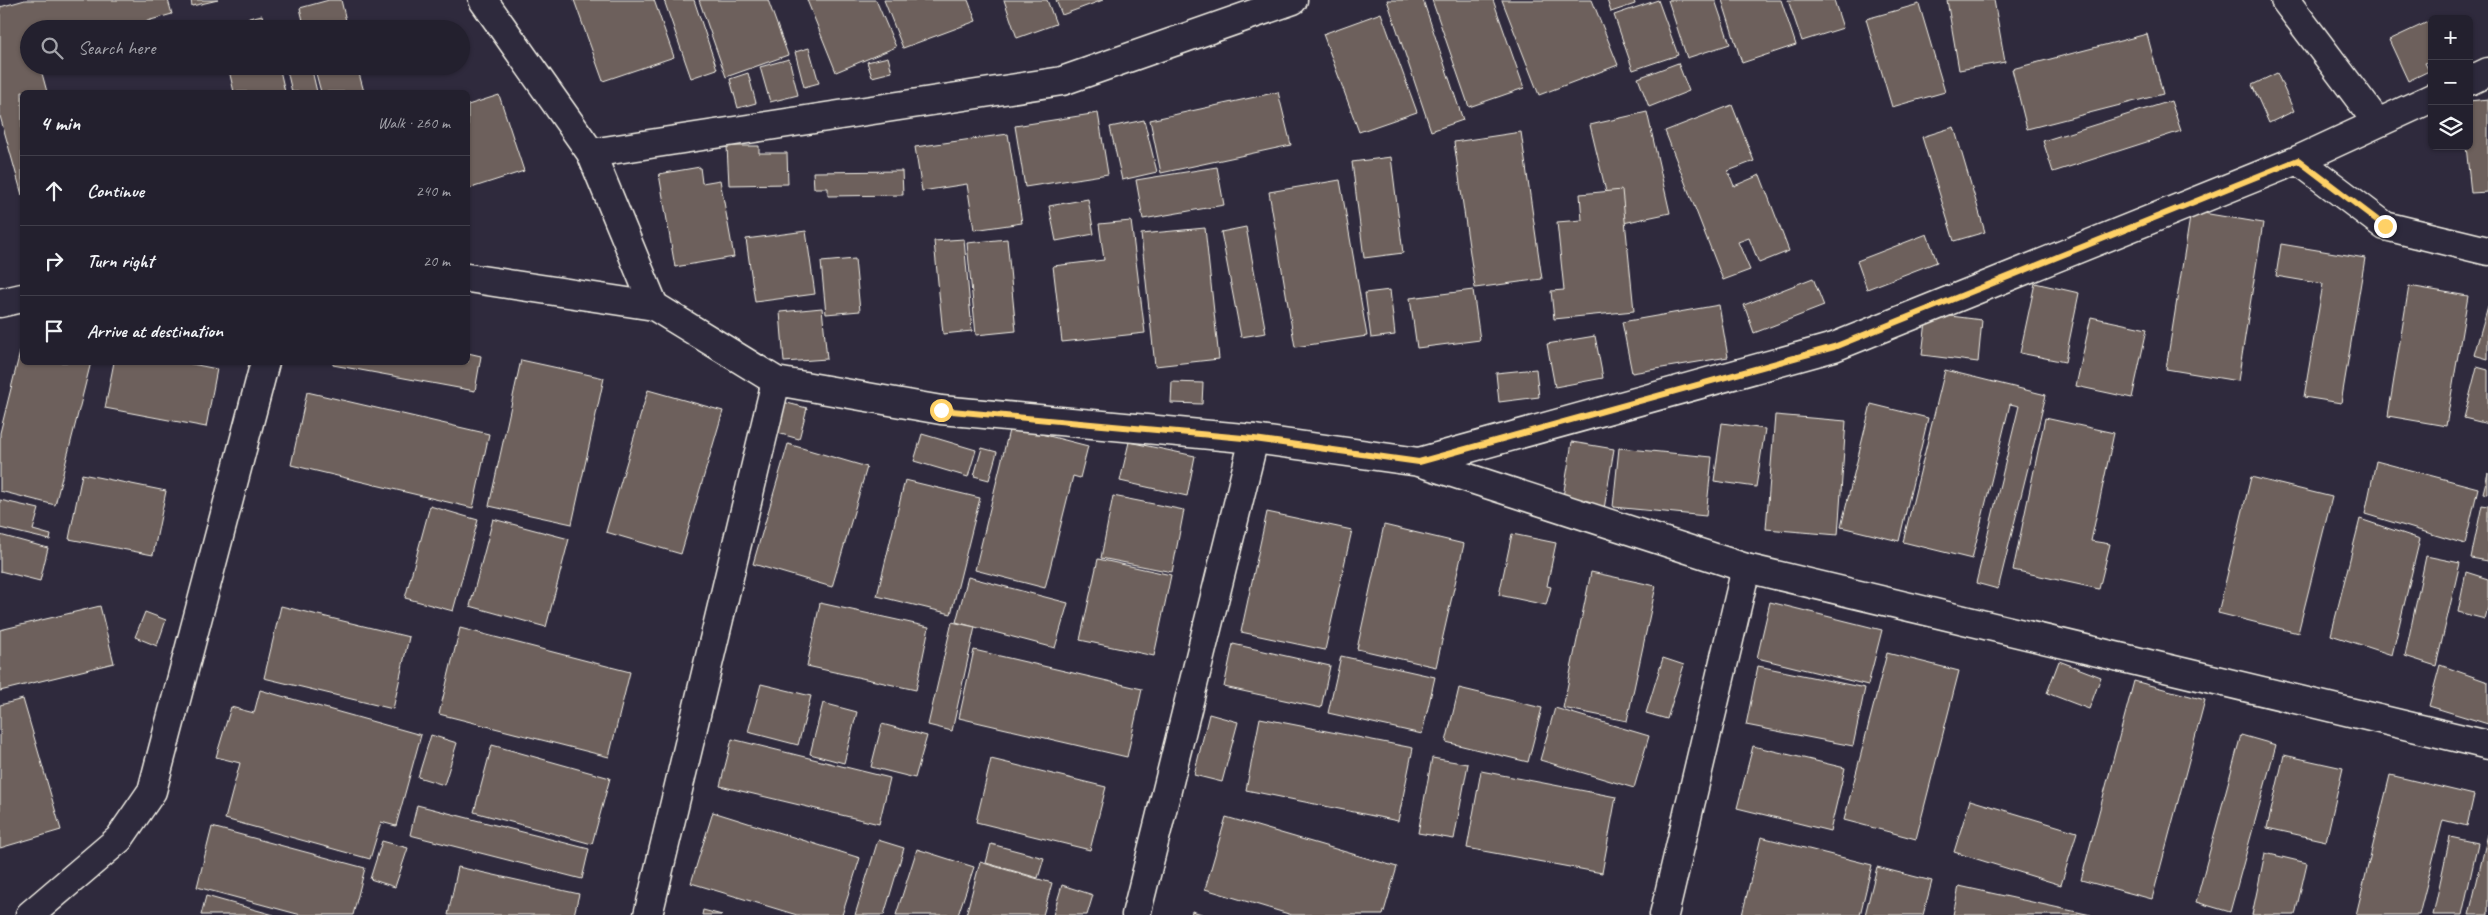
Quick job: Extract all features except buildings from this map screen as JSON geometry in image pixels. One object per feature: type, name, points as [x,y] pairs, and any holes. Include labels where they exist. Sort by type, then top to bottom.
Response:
[{"type":"street","points":[[483,0],[590,153],[654,306]]},
{"type":"street","points":[[590,153],[1062,81],[1293,0]]},
{"type":"street","points":[[2285,0],[2378,122]]},
{"type":"street","points":[[2473,79],[2488,72]]},
{"type":"street","points":[[1419,462],[1834,347],[2298,160],[2428,100]]},
{"type":"street","points":[[2298,160],[2385,226],[2488,251]]},
{"type":"street","points":[[470,278],[654,306],[776,382],[941,410],[1254,439],[1419,462],[1746,568],[2488,745]]},
{"type":"street","points":[[0,303],[20,298]]},
{"type":"street","points":[[30,915],[120,838],[152,791],[264,365]]},
{"type":"street","points":[[648,915],[776,382]]},
{"type":"street","points":[[1136,915],[1254,439]]},
{"type":"street","points":[[1664,915],[1746,568]]},
{"type":"route","points":[[941,410],[1254,439],[1419,462],[1590,412],[1834,347],[2298,160],[2385,226]]}]
